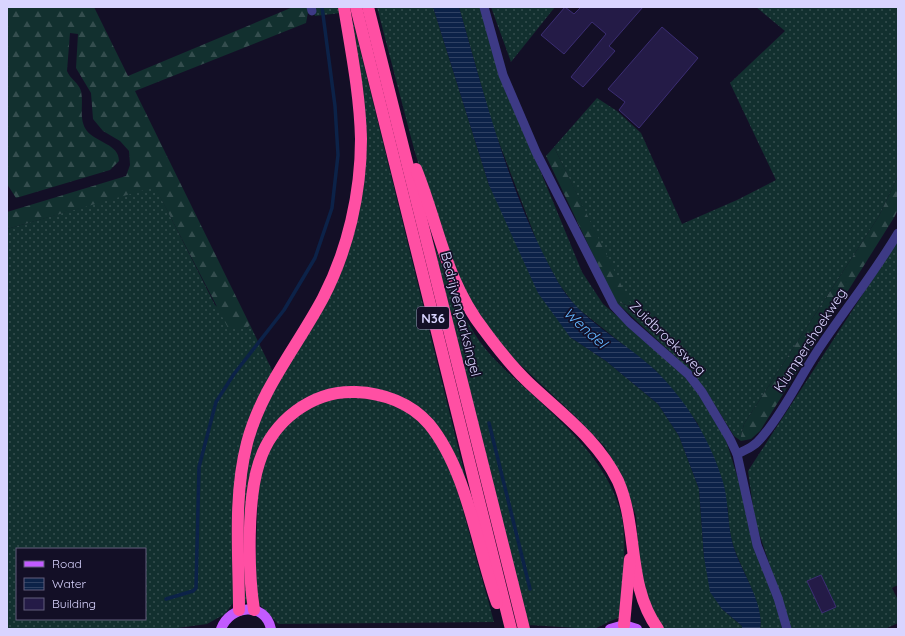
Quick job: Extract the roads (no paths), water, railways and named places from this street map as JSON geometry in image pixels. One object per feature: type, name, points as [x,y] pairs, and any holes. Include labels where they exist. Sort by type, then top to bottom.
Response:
[{"type":"highway","points":[[239,610],[240,481],[247,444],[255,417],[267,392],[316,310],[332,279],[354,214],[361,139],[344,7]]},
{"type":"highway","name":"Bedrijvenparksingel","points":[[356,7],[511,629]]},
{"type":"highway","name":"Bedrijvenparksingel","points":[[368,7],[524,629]]},
{"type":"highway","name":"N36","points":[[399,126],[424,188],[444,256],[463,299],[505,358],[528,382],[572,420],[600,449],[618,482],[628,517],[631,544],[624,625]]},
{"type":"highway","points":[[254,610],[251,563],[252,498],[254,481],[259,462],[270,439],[288,417],[309,402],[327,395],[345,392],[373,393],[396,400],[413,410],[428,423],[446,448],[463,491],[489,580],[506,629]]},
{"type":"highway","points":[[631,544],[643,602],[658,629]]},
{"type":"main road","points":[[221,629],[225,620],[239,610],[254,610],[266,618],[271,629]]},
{"type":"main road","points":[[610,629],[624,625],[637,629]]},
{"type":"street","name":"Zuidbroeksweg","points":[[484,7],[503,75],[536,152],[614,306],[628,322],[688,374],[716,415],[737,454],[757,545],[778,598],[787,629]]},
{"type":"street","name":"Klumpershoekweg","points":[[737,454],[752,448],[762,437],[782,409],[821,345],[898,233]]},
{"type":"water","name":"Wendel","points":[[433,7],[459,7],[490,113],[513,182],[541,250],[558,282],[567,296],[578,308],[590,319],[643,359],[677,394],[696,422],[712,451],[723,482],[733,545],[736,555],[756,598],[759,609],[761,619],[760,629],[742,629],[742,626],[722,609],[710,592],[704,557],[699,489],[679,436],[658,404],[606,361],[570,337],[538,293],[489,185]]},
{"type":"waterway","points":[[166,599],[193,591],[196,588],[199,467],[216,402],[234,374],[284,310],[315,258],[332,208],[338,155],[335,106],[322,7]]},
{"type":"waterway","points":[[489,423],[530,589]]}]
